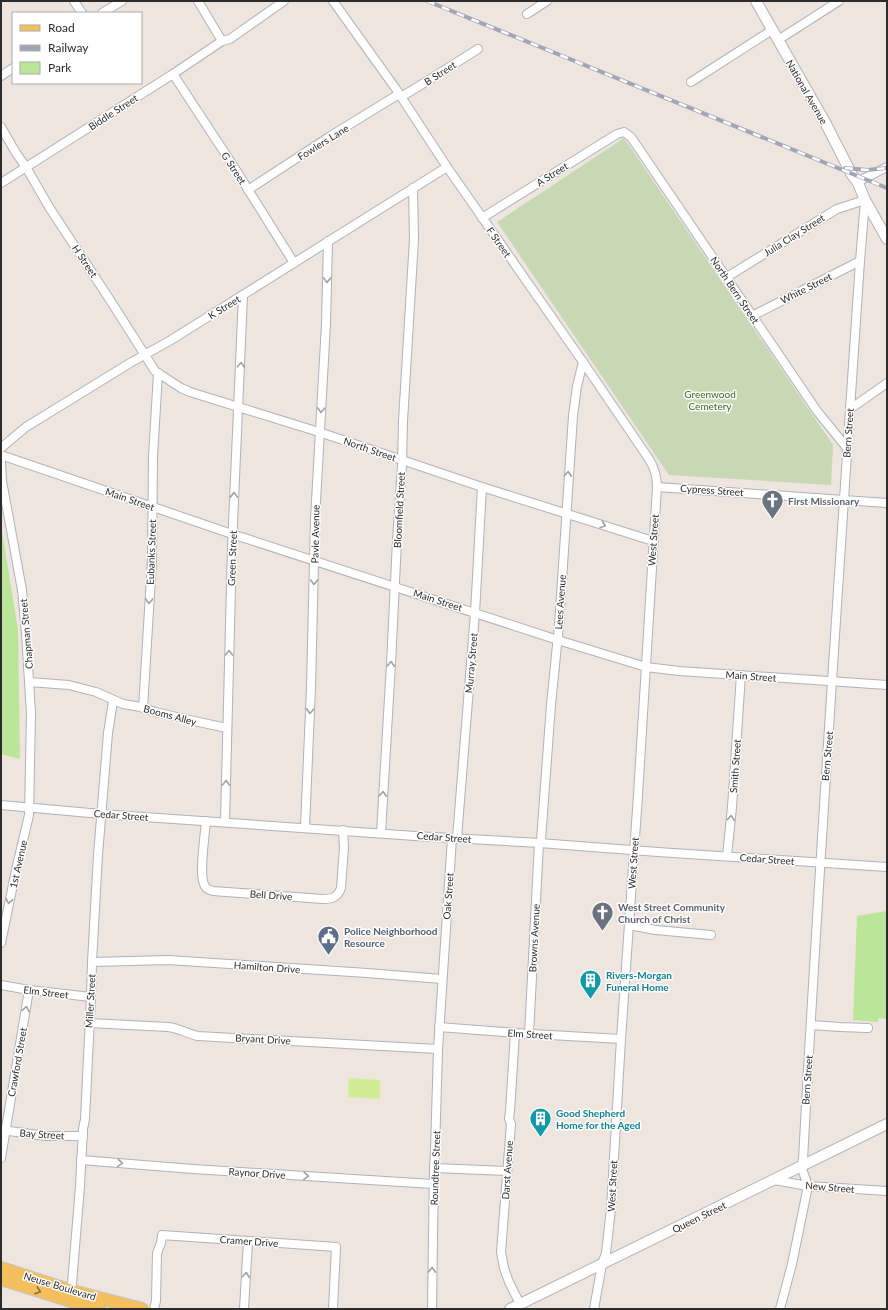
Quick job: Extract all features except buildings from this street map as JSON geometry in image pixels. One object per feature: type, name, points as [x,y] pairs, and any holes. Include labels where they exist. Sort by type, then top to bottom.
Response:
[{"type":"main road","name":"Neuse Boulevard","points":[[1,1268],[99,1309]]},
{"type":"main road","name":"Neuse Boulevard","points":[[1,1279],[71,1296],[142,1309]]},
{"type":"street","points":[[74,1],[81,12]]},
{"type":"street","points":[[104,12],[122,1]]},
{"type":"street","points":[[198,1],[222,41]]},
{"type":"street","name":"Biddle Street","points":[[1,183],[173,74],[222,41],[230,39],[284,1]]},
{"type":"street","name":"F Street","points":[[333,1],[400,95],[447,168],[583,362],[654,467],[657,476],[657,487]]},
{"type":"street","points":[[527,14],[547,1]]},
{"type":"street","name":"National Avenue","points":[[756,1],[826,124],[887,239]]},
{"type":"street","points":[[778,40],[839,1]]},
{"type":"street","points":[[691,82],[772,30]]},
{"type":"street","name":"B Street","points":[[400,95],[424,83],[478,49]]},
{"type":"street","points":[[1,76],[12,69]]},
{"type":"street","name":"G Street","points":[[173,74],[294,263]]},
{"type":"street","name":"Fowlers Lane","points":[[248,190],[329,137],[400,95]]},
{"type":"street","name":"H Street","points":[[1,127],[49,207],[145,354]]},
{"type":"street","name":"A Street","points":[[482,218],[617,134],[624,132]]},
{"type":"street","name":"North Bern Street","points":[[624,132],[631,137],[817,411],[847,448]]},
{"type":"street","points":[[858,183],[887,167]]},
{"type":"street","name":"K Street","points":[[1,448],[26,427],[145,354],[178,336],[447,168]]},
{"type":"street","name":"Bloomfield Street","points":[[381,833],[414,239],[413,188]]},
{"type":"street","name":"Julia Clay Street","points":[[727,277],[837,208],[865,200]]},
{"type":"street","name":"Bern Street","points":[[780,1309],[792,1264],[808,1186],[802,1166],[847,448],[865,200]]},
{"type":"street","name":"Pavie Avenue","points":[[305,827],[315,561],[315,519],[326,324],[328,241]]},
{"type":"street","name":"White Street","points":[[752,316],[860,261]]},
{"type":"street","name":"Green Street","points":[[225,822],[232,534],[243,295]]},
{"type":"street","name":"North Street","points":[[145,354],[155,371],[181,388],[319,432],[482,487],[653,541]]},
{"type":"street","name":"Lees Avenue","points":[[539,843],[541,840],[550,706],[558,640],[573,416],[577,386],[583,362]]},
{"type":"street","name":"Eubanks Street","points":[[143,708],[152,562],[153,457],[158,373]]},
{"type":"street","points":[[850,409],[887,383]]},
{"type":"street","name":"Main Street","points":[[1,455],[232,534],[558,640],[646,667],[679,671],[887,685]]},
{"type":"street","name":"Chapman Street","points":[[1,462],[3,488],[22,590],[26,633],[31,714],[30,809]]},
{"type":"street","name":"Murray Street","points":[[454,838],[475,613],[482,487]]},
{"type":"street","name":"Cypress Street","points":[[657,487],[887,503]]},
{"type":"street","name":"West Street","points":[[594,1309],[602,1264],[606,1253],[611,1209],[657,487]]},
{"type":"street","name":"Smith Street","points":[[727,856],[732,807],[741,675]]},
{"type":"street","name":"Booms Alley","points":[[29,682],[69,685],[96,692],[113,701],[123,704],[227,728]]},
{"type":"street","name":"Miller Street","points":[[71,1296],[85,1119],[92,962],[101,814],[108,734],[113,701]]},
{"type":"street","name":"Cedar Street","points":[[1,805],[30,809],[101,814],[887,867]]},
{"type":"street","name":"1st Avenue","points":[[1,943],[30,809]]},
{"type":"street","name":"Bell Drive","points":[[206,821],[202,872],[203,882],[208,890],[323,899],[335,897],[341,888],[344,847],[343,830]]},
{"type":"street","name":"Oak Street","points":[[439,1027],[454,838]]},
{"type":"street","name":"Browns Avenue","points":[[529,1034],[539,843]]},
{"type":"street","points":[[629,925],[656,930],[711,935]]},
{"type":"street","name":"Hamilton Drive","points":[[92,962],[168,960],[442,979]]},
{"type":"street","name":"Elm Street","points":[[1,985],[29,990],[91,997]]},
{"type":"street","name":"Crawford Street","points":[[1,1158],[4,1130],[29,990]]},
{"type":"street","name":"Bryant Drive","points":[[89,1024],[168,1027],[198,1036],[438,1049]]},
{"type":"street","points":[[811,1025],[868,1028]]},
{"type":"street","name":"Elm Street","points":[[439,1027],[621,1039]]},
{"type":"street","name":"Roundtree Street","points":[[432,1309],[433,1184],[436,1151],[439,1027]]},
{"type":"street","name":"Darst Avenue","points":[[515,1033],[509,1119],[511,1124],[501,1252],[504,1268],[520,1304]]},
{"type":"street","name":"Queen Street","points":[[510,1309],[887,1124]]},
{"type":"street","name":"Bay Street","points":[[4,1130],[46,1136],[83,1136]]},
{"type":"street","name":"Raynor Drive","points":[[82,1160],[193,1169],[433,1184]]},
{"type":"street","points":[[434,1168],[507,1171]]},
{"type":"street","name":"New Street","points":[[774,1180],[808,1186],[887,1191]]},
{"type":"street","name":"Cramer Drive","points":[[154,1309],[156,1301],[157,1253],[162,1235],[336,1247],[333,1309]]},
{"type":"street","points":[[244,1309],[248,1241]]},
{"type":"green space","name":"Greenwood Cemetery","points":[[624,138],[833,445],[831,485],[669,475],[497,222]]},
{"type":"green space","points":[[1,525],[18,630],[20,759],[1,754]]},
{"type":"green space","points":[[887,911],[887,1019],[878,1018],[878,1022],[853,1020],[857,916]]},
{"type":"green space","points":[[349,1078],[380,1080],[380,1099],[348,1097]]},
{"type":"railway","points":[[427,1],[887,188]]},
{"type":"railway","points":[[845,168],[867,170],[887,168]]},
{"type":"place","name":"First Missionary","points":[[772,520]]},
{"type":"place","name":"West Street Community Church of Christ","points":[[602,932]]},
{"type":"place","name":"Police Neighborhood Resource","points":[[329,956]]},
{"type":"place","name":"Rivers-Morgan Funeral Home","points":[[590,1000]]},
{"type":"place","name":"Good Shepherd Home for the Aged","points":[[541,1138]]}]
